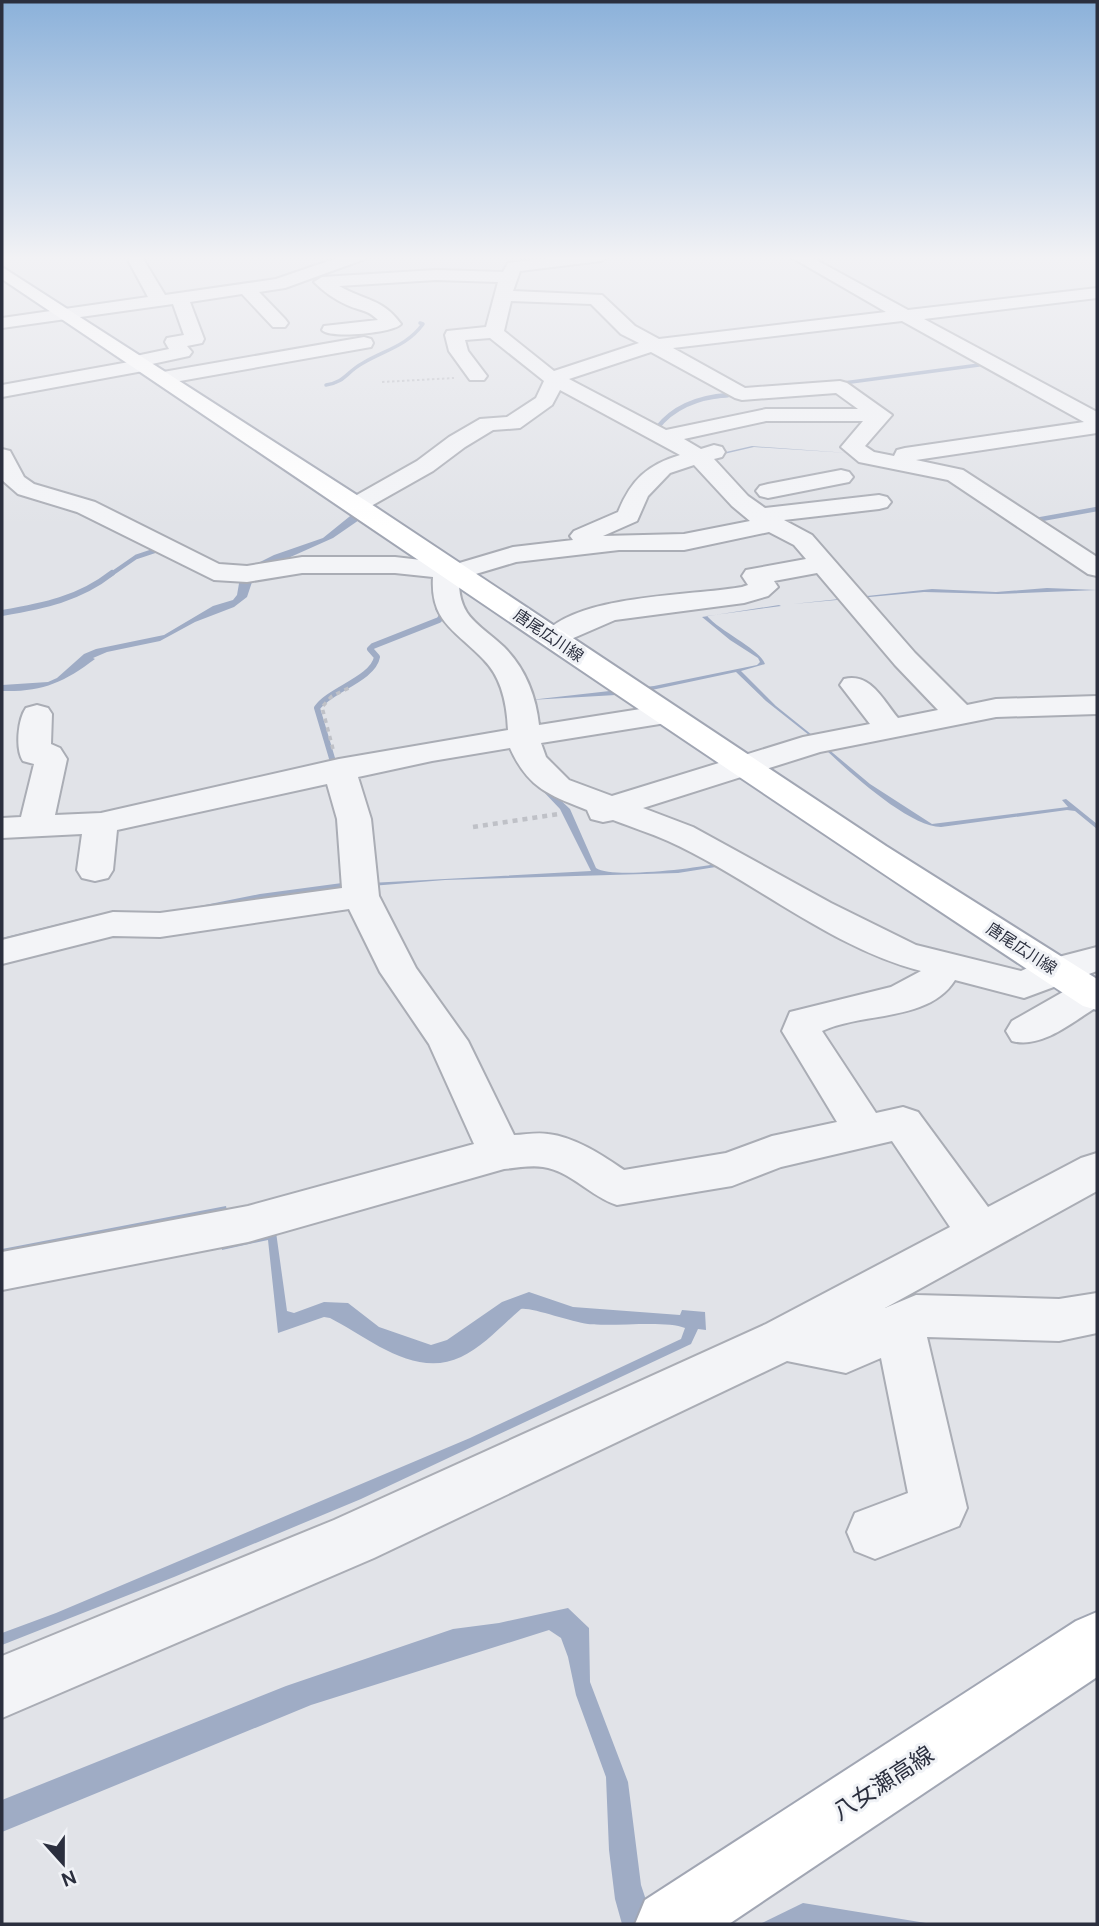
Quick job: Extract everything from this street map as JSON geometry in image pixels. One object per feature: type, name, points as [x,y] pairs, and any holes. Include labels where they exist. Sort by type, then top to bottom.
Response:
[{"type":"main road","name":"唐尾広川線","points":[[114,346],[361,508],[874,853],[1057,970],[1095,983]]},
{"type":"main road","name":"八女瀬高線","points":[[690,1919],[1097,1642]]},
{"type":"street","points":[[2,391],[182,352],[177,346]]},
{"type":"street","points":[[163,378],[243,363],[316,357],[341,346]]},
{"type":"street","points":[[457,346],[477,376]]},
{"type":"street","points":[[509,346],[545,380],[664,437],[700,458],[734,495],[766,520],[803,540],[905,659],[961,716]]},
{"type":"street","points":[[545,380],[646,346]]},
{"type":"street","points":[[655,346],[742,394],[839,387],[881,415]]},
{"type":"street","points":[[960,346],[1097,421]]},
{"type":"street","points":[[243,363],[268,382]]},
{"type":"street","points":[[361,508],[488,424],[512,423],[537,407],[545,401],[545,380]]},
{"type":"street","points":[[567,549],[564,544],[628,516],[638,494],[662,468],[738,449],[748,417],[742,394]]},
{"type":"street","points":[[664,437],[748,417],[881,415]]},
{"type":"street","points":[[881,415],[852,447],[877,458],[955,475],[1097,568]]},
{"type":"street","points":[[841,477],[844,471],[877,458],[1097,427]]},
{"type":"street","points":[[2,456],[13,481],[26,489],[86,507],[214,572],[249,573],[302,565],[396,565],[450,569],[513,555],[620,542],[684,542],[718,536],[766,520],[876,503],[841,477],[803,486],[734,495]]},
{"type":"street","points":[[718,536],[726,549],[767,588]]},
{"type":"street","points":[[492,652],[554,638],[584,619],[740,596],[767,588],[824,564]]},
{"type":"street","points":[[450,569],[445,597],[455,617],[472,636],[492,652],[513,680],[522,707],[516,742],[557,787],[586,812],[681,834],[818,911],[903,954],[1024,985],[1057,970]]},
{"type":"street","points":[[855,685],[890,729]]},
{"type":"street","points":[[586,812],[814,744],[996,708],[1097,705]]},
{"type":"street","points":[[36,826],[51,759],[49,755],[34,751],[37,714]]},
{"type":"street","points":[[2,828],[101,822],[339,769],[452,748],[516,742],[666,714]]},
{"type":"street","points":[[339,769],[354,819],[360,896],[399,972],[448,1041],[500,1153]]},
{"type":"street","points":[[95,870],[101,822]]},
{"type":"street","points":[[2,952],[113,924],[160,925],[360,896]]},
{"type":"street","points":[[865,1132],[802,1031],[804,1022],[819,1016],[880,1004],[916,992],[934,982],[945,964]]},
{"type":"street","points":[[1026,1031],[1095,983]]},
{"type":"street","points":[[2,1271],[248,1224],[500,1153],[548,1150],[584,1165],[617,1188],[732,1169],[772,1153],[903,1123],[980,1233]]},
{"type":"street","points":[[2,1687],[354,1539],[784,1339],[1097,1170]]},
{"type":"street","points":[[784,1339],[846,1351],[916,1316],[1078,1316]]},
{"type":"street","points":[[875,1532],[939,1508],[900,1324]]},
{"type":"path","points":[[339,769],[322,707],[332,696],[351,687]]},
{"type":"path","points":[[473,827],[586,812]]},
{"type":"water","points":[[488,427],[492,428],[380,499],[362,518],[333,538],[286,559],[404,559],[456,565],[497,554],[573,544],[628,519],[638,507],[642,495],[664,470],[691,460],[752,446],[848,453],[754,447],[698,460],[668,471],[646,495],[635,518],[623,524],[577,545],[503,555],[464,567],[434,569],[394,563],[271,564],[255,573],[247,597],[234,607],[195,622],[160,641],[107,652],[93,658],[95,659],[62,680],[41,688],[2,691],[2,685],[48,682],[57,678],[84,654],[164,635],[213,606],[233,600],[237,595],[241,572],[274,555],[323,538],[365,504],[431,466],[457,445]]},
{"type":"water","points":[[1047,588],[1097,590],[998,594],[924,592],[793,604],[932,589],[996,592]]},
{"type":"water","points":[[779,605],[781,606],[718,615]]},
{"type":"water","points":[[707,616],[762,658],[765,664],[741,671],[776,706],[817,739],[766,701],[736,672],[633,694],[530,700],[654,686],[757,665],[760,662],[702,617]]},
{"type":"water","points":[[509,712],[554,794],[570,809],[596,868],[619,873],[637,873],[720,863],[722,866],[678,873],[445,880],[371,886],[370,883],[591,871],[560,809],[522,769],[509,748]]},
{"type":"water","points":[[825,749],[870,784],[932,824],[1068,807],[1062,800],[1066,799],[1097,824],[1097,829],[1075,811],[1067,810],[941,827],[928,825],[880,796],[835,759]]},
{"type":"water","points":[[342,883],[343,888],[259,899],[169,916],[55,929],[2,941],[2,938],[91,916],[160,914],[260,894]]},
{"type":"water","points":[[226,1206],[228,1215],[216,1215],[2,1257],[2,1249]]},
{"type":"water","points":[[276,1232],[287,1311],[294,1313],[324,1302],[348,1303],[379,1327],[431,1345],[447,1340],[502,1302],[529,1292],[573,1307],[680,1315],[682,1310],[705,1312],[706,1330],[698,1329],[691,1344],[361,1499],[2,1645],[2,1633],[56,1613],[470,1438],[681,1339],[685,1328],[665,1324],[588,1324],[521,1309],[469,1353],[444,1362],[427,1363],[393,1353],[330,1318],[324,1317],[278,1333],[268,1240],[222,1250],[222,1240]]},
{"type":"water","points":[[568,1608],[589,1628],[590,1682],[628,1782],[641,1885],[654,1924],[622,1924],[615,1899],[609,1850],[606,1777],[576,1695],[561,1638],[549,1630],[311,1705],[2,1832],[2,1800],[286,1686],[453,1629],[499,1623]]},
{"type":"water","points":[[803,1903],[932,1924],[760,1924]]},
{"type":"waterway","points":[[326,385],[338,382],[357,366],[397,346]]},
{"type":"waterway","points":[[836,384],[979,365]]},
{"type":"waterway","points":[[718,396],[728,395]]},
{"type":"waterway","points":[[718,396],[733,395]]},
{"type":"waterway","points":[[657,428],[680,408],[718,396]]},
{"type":"waterway","points":[[712,397],[718,396]]},
{"type":"waterway","points":[[1036,520],[1097,509]]},
{"type":"waterway","points":[[110,575],[136,557],[157,550]]},
{"type":"waterway","points":[[2,613],[74,595],[112,573]]},
{"type":"waterway","points":[[334,765],[317,708],[368,672],[377,657],[370,649],[373,646],[439,620],[442,616],[438,608]]}]
